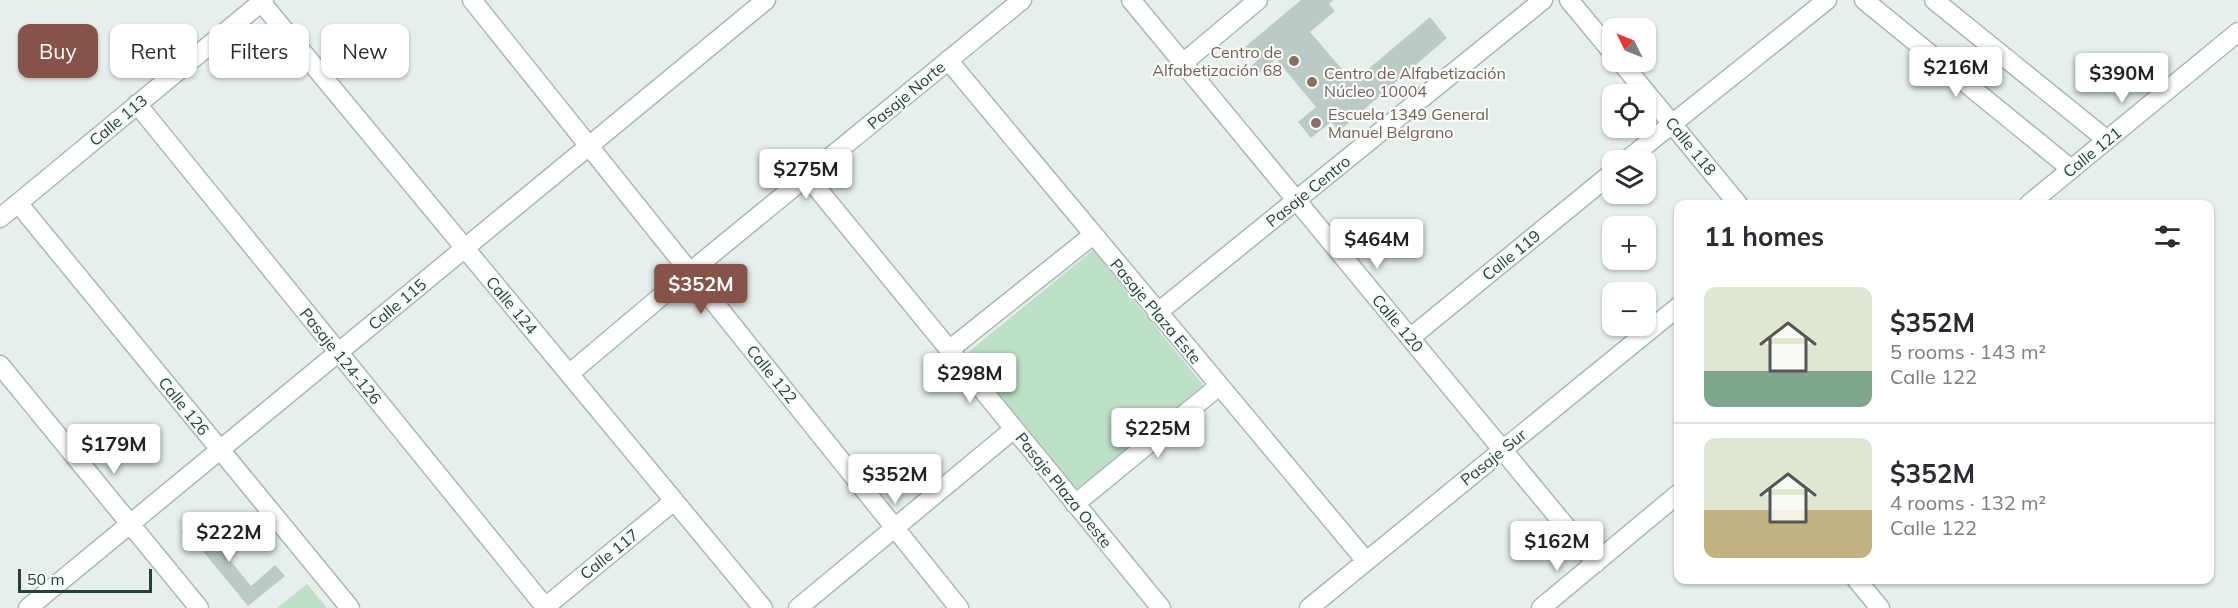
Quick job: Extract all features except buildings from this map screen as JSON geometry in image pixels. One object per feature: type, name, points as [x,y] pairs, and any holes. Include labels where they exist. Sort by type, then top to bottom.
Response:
[{"type":"street","name":"Calle 122","points":[[472,0],[959,608]]},
{"type":"street","name":"Calle 115","points":[[28,608],[766,0]]},
{"type":"street","name":"Pasaje Norte","points":[[570,374],[690,272],[1022,0]]},
{"type":"street","name":"Calle 120","points":[[1131,0],[1596,563]]},
{"type":"street","points":[[1183,63],[1258,0]]},
{"type":"street","name":"Pasaje Centro","points":[[1157,313],[1543,0]]},
{"type":"street","points":[[1569,0],[1602,40]]},
{"type":"street","points":[[1640,150],[1827,0]]},
{"type":"street","points":[[1864,0],[2071,169]]},
{"type":"street","points":[[1934,0],[2107,140]]},
{"type":"street","name":"Calle 113","points":[[0,218],[263,1]]},
{"type":"street","name":"Calle 124","points":[[263,1],[763,608]]},
{"type":"street","name":"Calle 121","points":[[2034,200],[2238,32]]},
{"type":"street","name":"Pasaje Plaza Este","points":[[948,60],[1366,561]]},
{"type":"street","name":"Calle 118","points":[[1629,72],[1735,200]]},
{"type":"street","name":"Pasaje 124-126","points":[[137,104],[545,608]]},
{"type":"street","name":"Pasaje Plaza Oeste","points":[[807,177],[1161,608]]},
{"type":"street","name":"Calle 119","points":[[1410,338],[1602,181]]},
{"type":"street","name":"Calle 126","points":[[18,203],[350,608]]},
{"type":"street","points":[[949,350],[1092,235]]},
{"type":"street","name":"Pasaje Sur","points":[[1309,608],[1674,310]]},
{"type":"street","points":[[0,365],[199,608]]},
{"type":"street","points":[[1075,504],[1219,386]]},
{"type":"street","points":[[798,608],[1014,429]]},
{"type":"street","points":[[1541,608],[1674,497]]},
{"type":"street","name":"Calle 117","points":[[545,608],[674,501]]},
{"type":"street","points":[[1860,584],[1880,608]]},
{"type":"green space","points":[[1093,250],[1204,386],[1077,490],[966,354]]},
{"type":"green space","points":[[307,584],[327,608],[277,608]]},
{"type":"place","name":"Centro de Alfabetización 68","points":[[1294,61]]},
{"type":"place","name":"Centro de Alfabetización Núcleo 10004","points":[[1312,82]]},
{"type":"place","name":"Escuela 1349 General Manuel Belgrano","points":[[1316,123]]}]
